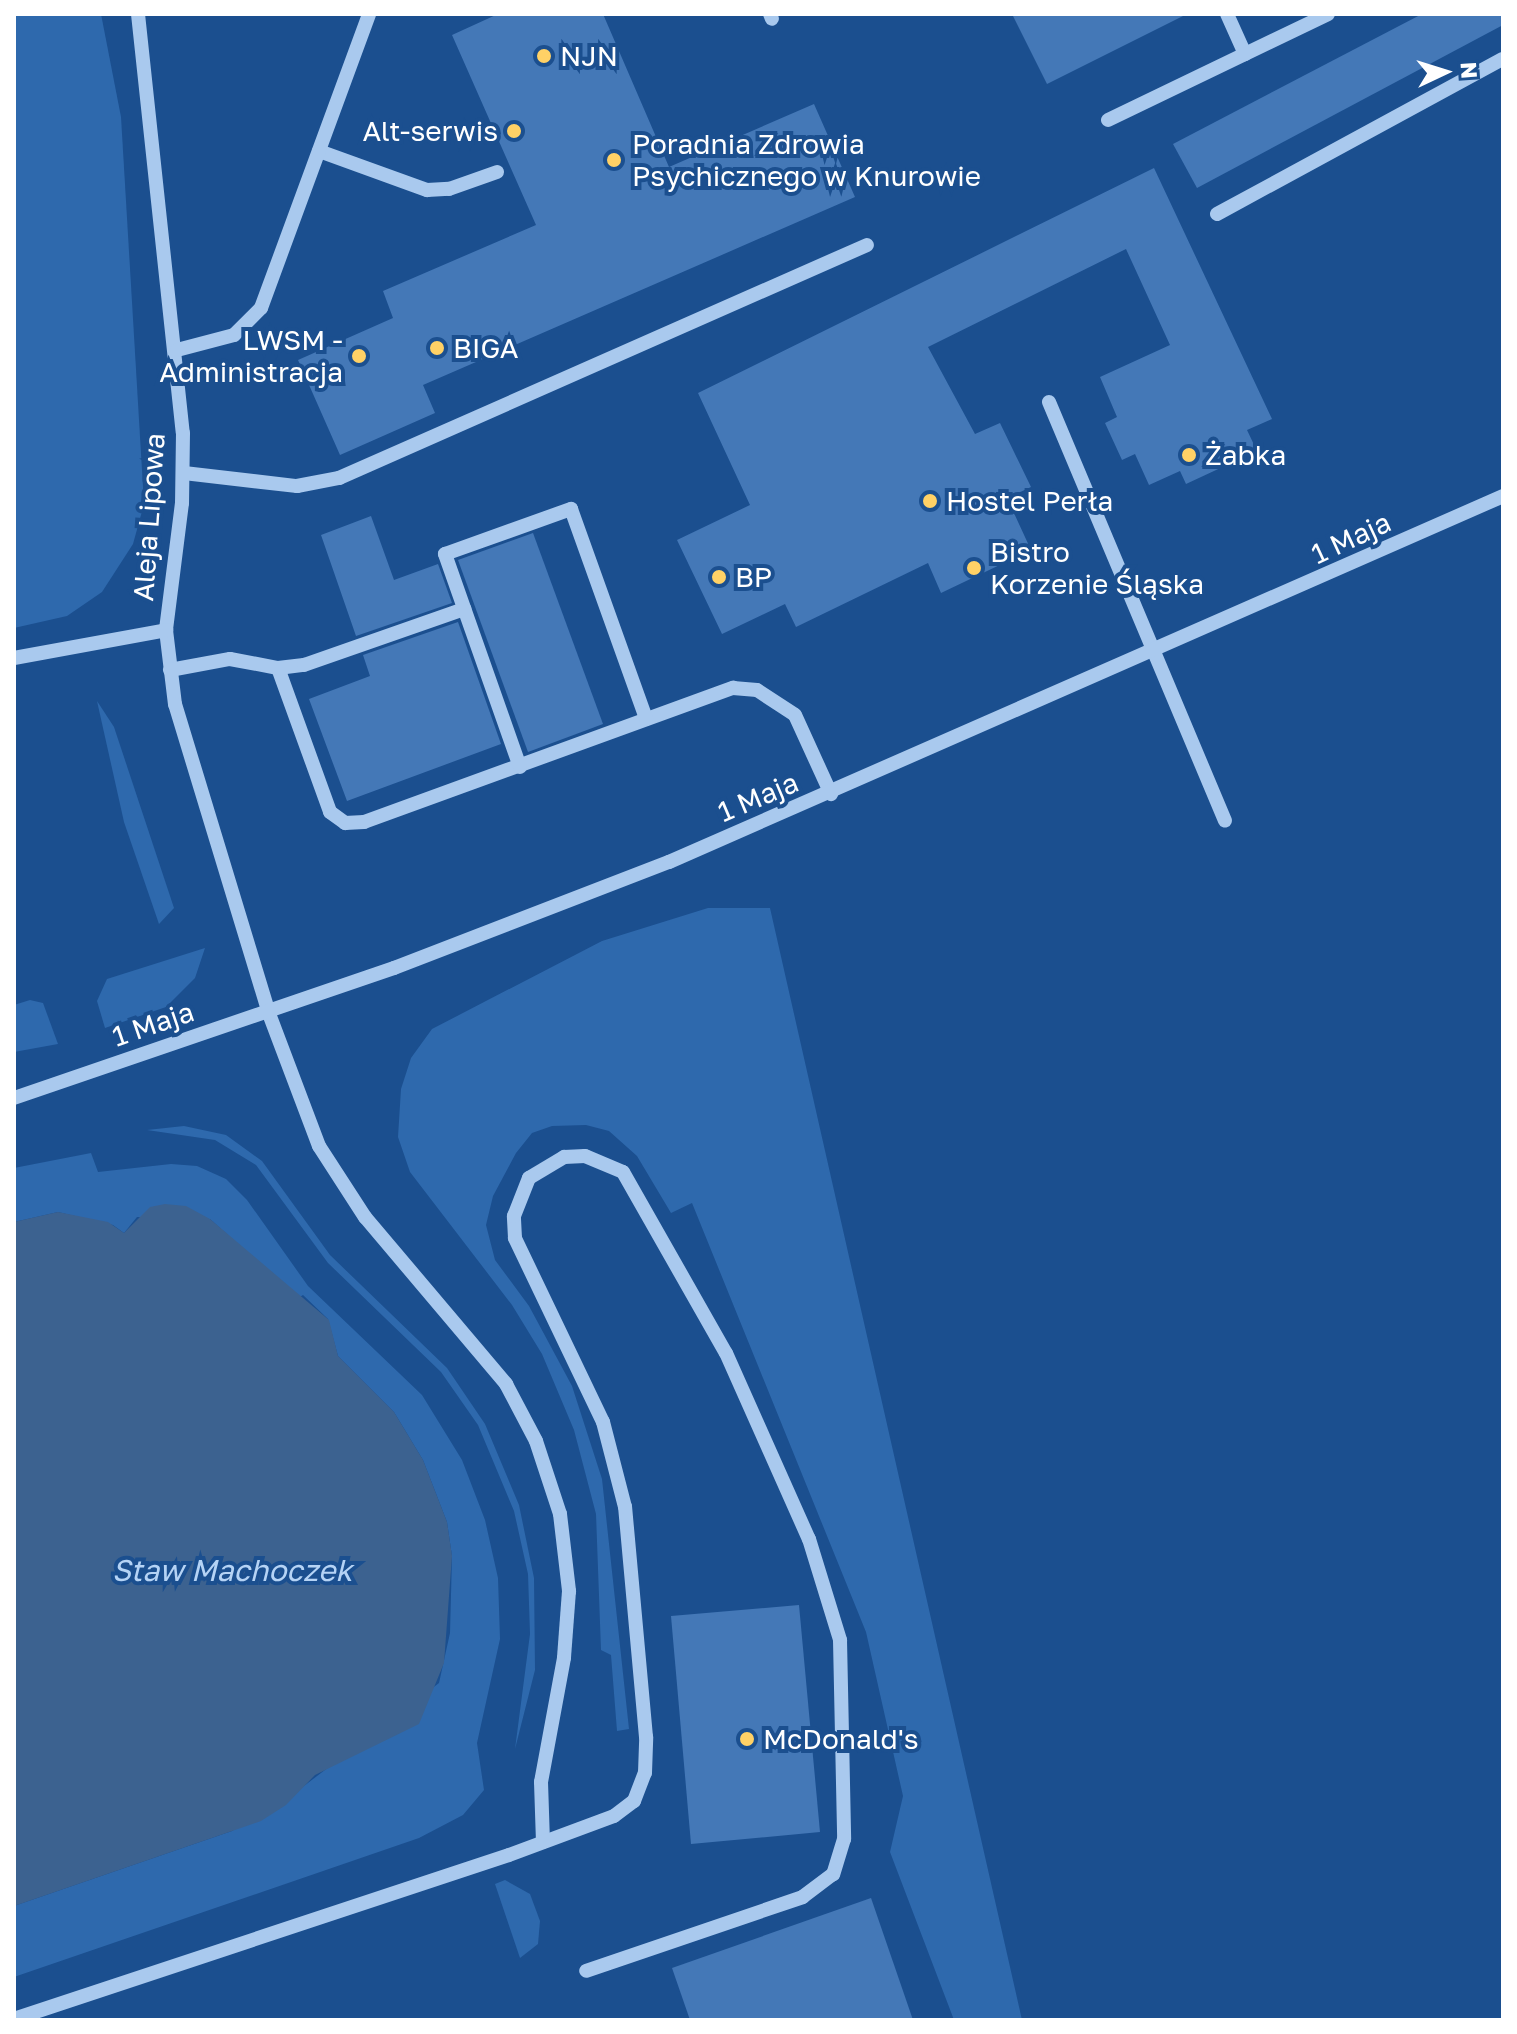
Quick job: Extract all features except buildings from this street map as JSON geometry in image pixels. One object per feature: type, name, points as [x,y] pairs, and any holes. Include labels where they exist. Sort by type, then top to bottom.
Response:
[{"type":"street","name":"Aleja Lipowa","points":[[138,14],[177,350],[184,473],[166,630],[170,670],[203,810],[268,1011],[319,1146],[339,1181],[483,1353],[536,1441],[560,1514],[569,1591],[564,1658],[541,1782],[543,1842]]},
{"type":"street","points":[[177,350],[234,335],[255,317],[369,14]]},
{"type":"street","points":[[1227,14],[1245,54]]},
{"type":"street","points":[[1108,120],[1328,14]]},
{"type":"street","points":[[1217,214],[1503,59]]},
{"type":"street","points":[[319,151],[427,190],[449,189],[497,172]]},
{"type":"street","points":[[184,473],[297,486],[339,478],[867,245]]},
{"type":"street","points":[[1049,402],[1225,821]]},
{"type":"street","name":"1 Maja","points":[[14,1098],[521,921],[831,794],[1503,496]]},
{"type":"street","points":[[520,767],[445,554],[571,509],[646,719]]},
{"type":"street","points":[[170,670],[230,659],[278,668],[304,665],[464,609]]},
{"type":"street","points":[[14,658],[166,630]]},
{"type":"street","points":[[278,668],[330,812],[345,823],[364,822],[733,688],[757,690],[802,723],[831,794]]},
{"type":"street","points":[[14,2019],[543,1842],[625,1809],[642,1787],[647,1758],[625,1507],[603,1422],[515,1238],[514,1216],[529,1178],[564,1157],[585,1156],[623,1172],[726,1353],[809,1539],[840,1640],[844,1839],[833,1874],[803,1897],[586,1971]]},
{"type":"shaded area","points":[[14,14],[101,14],[121,117],[144,504],[133,544],[102,592],[67,616],[14,628]]},
{"type":"shaded area","points":[[97,701],[114,727],[174,908],[159,924],[124,822]]},
{"type":"shaded area","points":[[708,908],[770,908],[1022,2020],[954,2020],[890,1852],[903,1796],[866,1632],[692,1203],[671,1213],[637,1156],[609,1131],[586,1125],[552,1126],[532,1133],[516,1153],[493,1196],[486,1225],[495,1260],[529,1306],[572,1386],[602,1479],[629,1729],[617,1731],[611,1655],[601,1650],[596,1514],[574,1430],[542,1354],[512,1305],[410,1172],[398,1137],[401,1089],[411,1058],[432,1029],[602,941]]},
{"type":"shaded area","points":[[205,948],[195,978],[166,1007],[105,1028],[97,1001],[107,979]]},
{"type":"shaded area","points":[[30,1000],[43,1003],[58,1044],[14,1052],[14,1005]]},
{"type":"shaded area","points":[[184,1126],[226,1135],[262,1161],[330,1255],[447,1368],[485,1424],[519,1505],[534,1578],[535,1670],[515,1749],[530,1634],[528,1574],[514,1511],[478,1425],[441,1372],[328,1263],[256,1165],[215,1140],[147,1130]]},
{"type":"shaded area","points":[[91,1153],[98,1172],[171,1164],[197,1166],[226,1179],[247,1200],[308,1286],[422,1395],[462,1460],[485,1520],[498,1578],[500,1639],[477,1743],[484,1790],[463,1815],[419,1838],[14,1977],[14,1906],[232,1831],[300,1789],[439,1683],[450,1633],[452,1556],[447,1522],[423,1460],[394,1412],[338,1356],[328,1319],[303,1295],[298,1298],[210,1219],[137,1217],[124,1233],[113,1225],[58,1212],[14,1222],[14,1168]]},
{"type":"shaded area","points":[[505,1880],[530,1894],[540,1921],[538,1944],[520,1958],[495,1884]]},
{"type":"water","name":"Staw Machoczek","points":[[165,1204],[186,1206],[210,1219],[329,1320],[338,1356],[394,1412],[423,1460],[447,1522],[452,1556],[444,1663],[419,1724],[315,1775],[286,1805],[261,1821],[14,1906],[14,1222],[58,1212],[108,1222],[124,1233],[150,1207]]},
{"type":"place","name":"NJN","points":[[544,56]]},
{"type":"place","name":"Alt-serwis","points":[[514,131]]},
{"type":"place","name":"Poradnia Zdrowia Psychicznego w Knurowie","points":[[614,160]]},
{"type":"place","name":"BIGA","points":[[437,348]]},
{"type":"place","name":"LWSM - Administracja","points":[[359,356]]},
{"type":"place","name":"Żabka","points":[[1189,455]]},
{"type":"place","name":"Hostel Perła","points":[[930,501]]},
{"type":"place","name":"Bistro Korzenie Śląska","points":[[974,568]]},
{"type":"place","name":"BP","points":[[719,577]]},
{"type":"place","name":"McDonald's","points":[[747,1739]]}]
